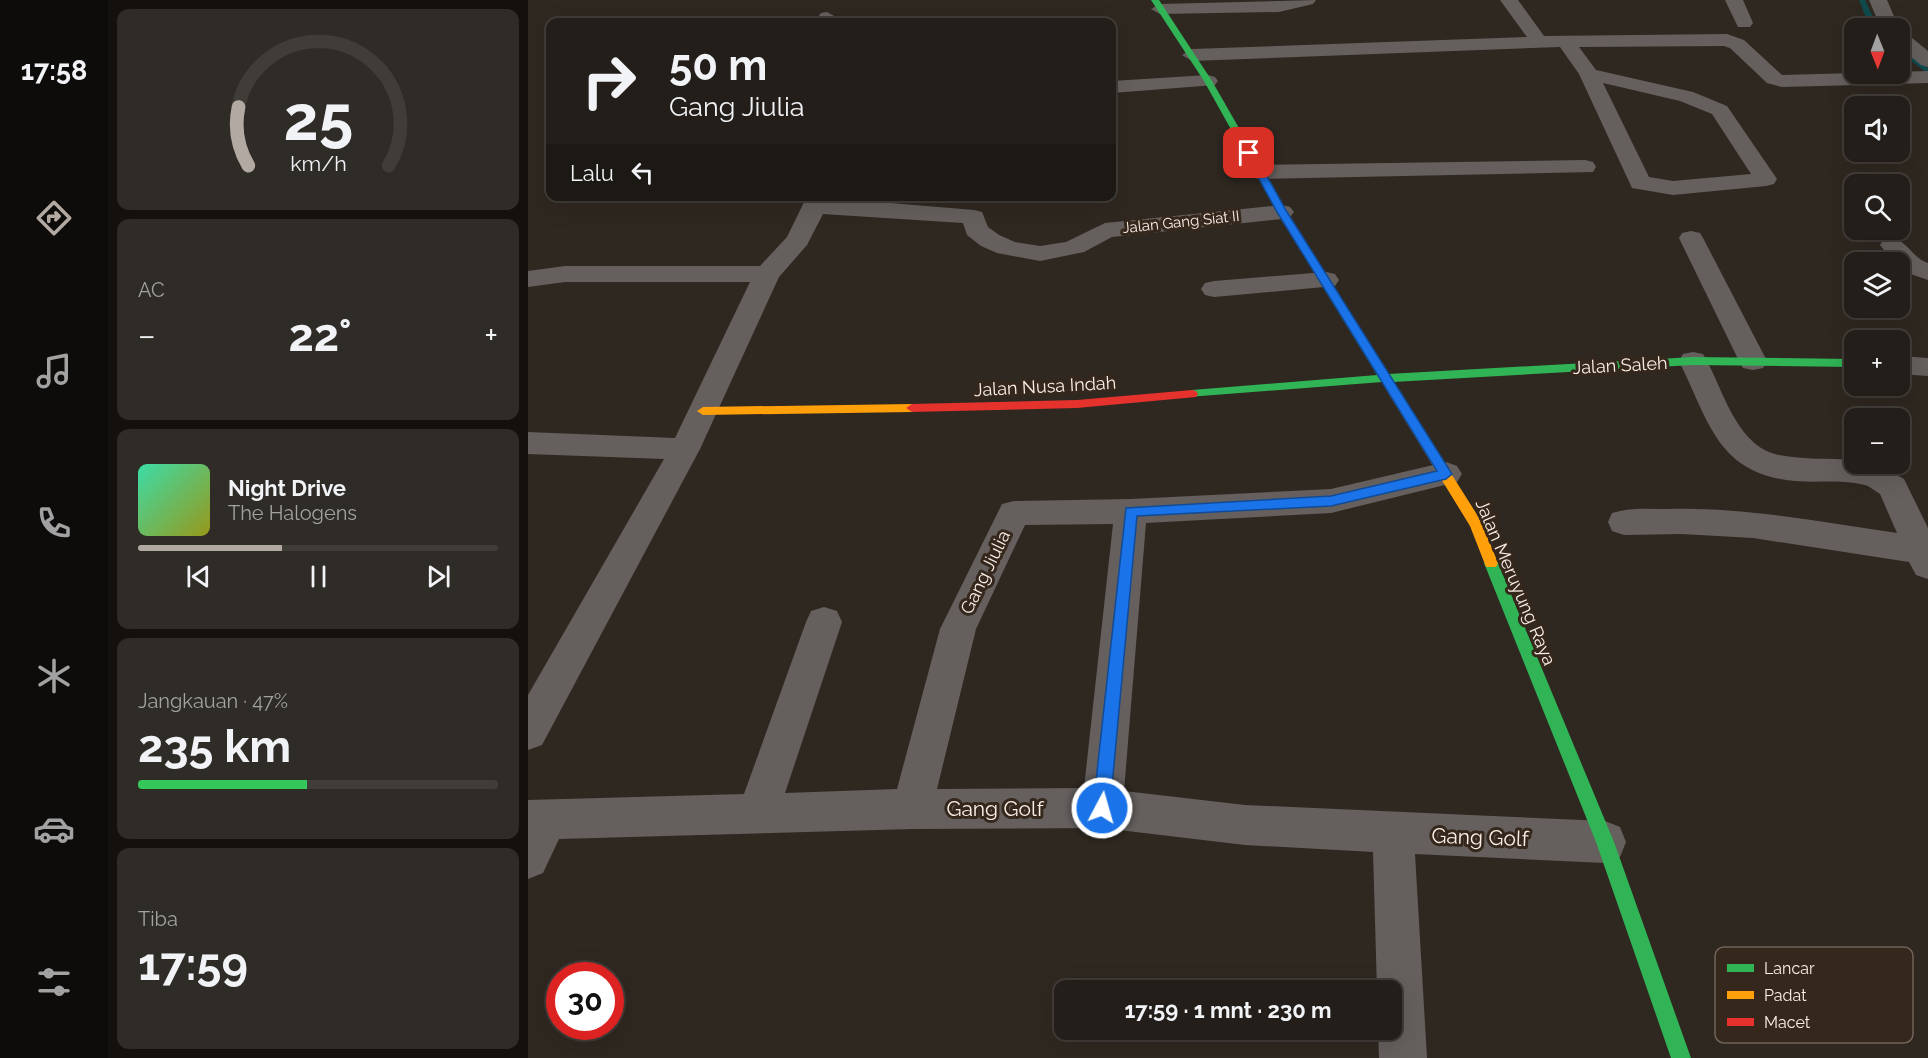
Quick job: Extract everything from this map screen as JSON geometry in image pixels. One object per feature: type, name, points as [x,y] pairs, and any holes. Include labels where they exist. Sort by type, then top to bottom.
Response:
[{"type":"main road","name":"Jalan Meruyung Raya","points":[[1158,5],[1208,81],[1282,212],[1476,525],[1605,842],[1681,1058]]},
{"type":"main road","name":"Jalan Saleh","points":[[1387,378],[1693,361],[1844,363]]},
{"type":"main road","name":"Jalan Nusa Indah","points":[[704,411],[1077,404],[1387,378]]},
{"type":"street","points":[[1158,5],[1280,7],[1307,0]]},
{"type":"street","points":[[1509,0],[1535,35]]},
{"type":"street","points":[[1730,0],[1744,23]]},
{"type":"street","points":[[1878,0],[1886,18]]},
{"type":"street","points":[[1910,31],[1918,31]]},
{"type":"street","points":[[1192,56],[1565,42],[1727,40],[1737,44],[1774,79],[1782,81],[1927,72]]},
{"type":"street","points":[[1565,42],[1589,74],[1640,183],[1673,188],[1766,179],[1720,110],[1686,96],[1589,74]]},
{"type":"street","points":[[1910,51],[1927,72]]},
{"type":"street","points":[[1116,87],[1208,81]]},
{"type":"street","points":[[1259,171],[1585,167]]},
{"type":"street","points":[[528,732],[685,448],[767,274],[798,240],[817,201]]},
{"type":"street","name":"Jalan Gang Siat II","points":[[817,201],[978,207],[976,230],[1000,246],[1047,254],[1081,245],[1105,230],[1282,212]]},
{"type":"street","points":[[1691,238],[1753,361]]},
{"type":"street","points":[[1892,245],[1908,265],[1928,272]]},
{"type":"street","points":[[528,279],[565,274],[767,274]]},
{"type":"street","points":[[1214,289],[1326,280]]},
{"type":"street","points":[[1693,361],[1737,444],[1760,461],[1786,470],[1869,473],[1885,479],[1893,487],[1925,558]]},
{"type":"street","points":[[1910,366],[1928,367]]},
{"type":"street","points":[[528,443],[685,448]]},
{"type":"street","name":"Gang Jiulia","points":[[912,809],[958,629],[1014,513],[1131,511],[1331,501],[1446,474]]},
{"type":"street","points":[[1102,808],[1131,511]]},
{"type":"street","points":[[1624,522],[1682,521],[1753,525],[1925,558]]},
{"type":"street","points":[[759,812],[824,622]]},
{"type":"street","name":"Gang Golf","points":[[537,820],[759,812],[1102,808],[1245,825],[1605,842]]},
{"type":"street","points":[[528,858],[537,820]]},
{"type":"street","points":[[1393,833],[1403,1058]]},
{"type":"waterway","points":[[1862,0],[1870,18]]},
{"type":"waterway","points":[[1910,56],[1928,72]]},
{"type":"traffic: fast","points":[[1155,0],[1208,81],[1282,212],[1390,386]]},
{"type":"traffic: fast","points":[[1192,394],[1387,378],[1693,361],[1844,363]]},
{"type":"traffic: fast","points":[[1491,563],[1605,842],[1681,1058]]},
{"type":"traffic: slow","points":[[1390,386],[1476,525],[1491,563]]},
{"type":"traffic: slow","points":[[703,411],[912,408]]},
{"type":"traffic: jam","points":[[912,408],[1077,404],[1192,394]]},
{"type":"route","points":[[1102,808],[1131,511],[1331,501],[1446,474],[1282,212],[1249,153]]}]
